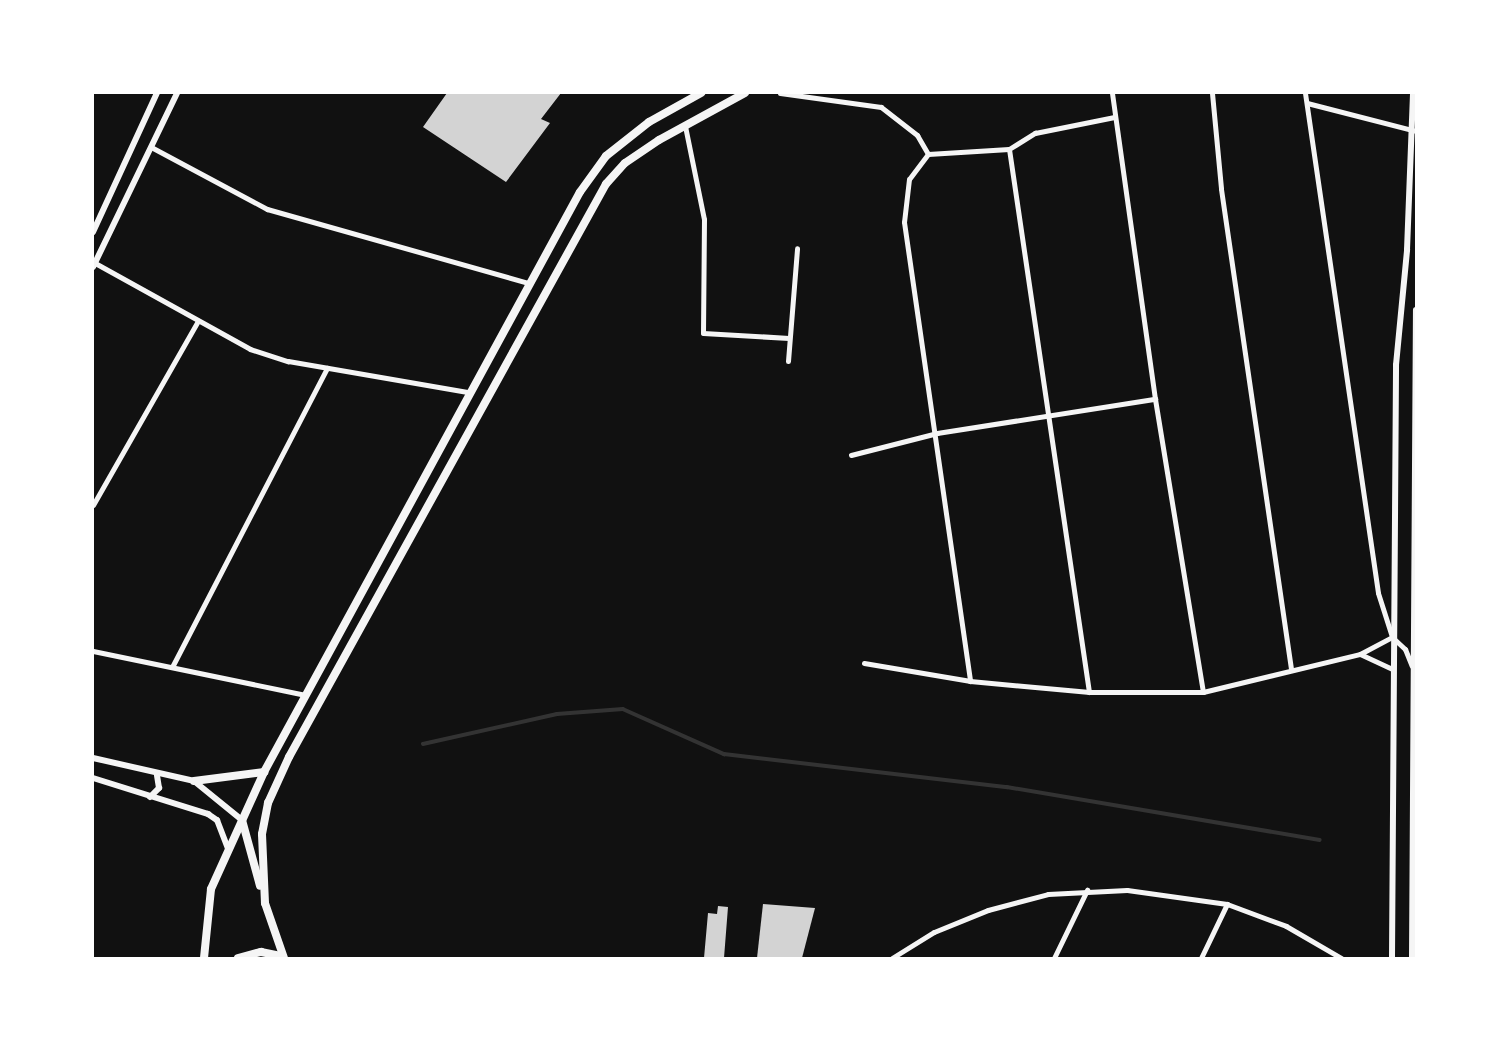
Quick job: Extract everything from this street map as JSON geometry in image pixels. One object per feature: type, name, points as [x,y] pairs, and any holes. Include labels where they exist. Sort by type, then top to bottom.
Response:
[{"type":"main road","points":[[204,958],[209,897],[228,848],[264,772],[467,392],[580,192],[606,156],[649,122],[701,93]]},
{"type":"main road","points":[[265,903],[261,834],[268,803],[289,757],[587,213],[625,163],[745,93]]},
{"type":"main road","points":[[194,781],[264,772]]},
{"type":"main road","points":[[242,820],[283,957]]},
{"type":"main road","points":[[237,958],[261,952],[283,957]]},
{"type":"street","points":[[93,232],[157,93]]},
{"type":"street","points":[[177,93],[94,265],[250,349],[327,368],[467,392]]},
{"type":"street","points":[[780,93],[881,107],[917,135],[928,154]]},
{"type":"street","points":[[1112,93],[1155,399],[1203,691]]},
{"type":"street","points":[[1212,93],[1221,189],[1291,668]]},
{"type":"street","points":[[1305,93],[1378,593],[1392,637],[1405,649],[1412,666]]},
{"type":"street","points":[[1392,958],[1392,637],[1396,365],[1414,130],[1413,93]]},
{"type":"street","points":[[1307,103],[1414,130]]},
{"type":"street","points":[[970,681],[937,433],[904,222],[909,179],[928,154],[1009,149],[1035,133],[1114,117]]},
{"type":"street","points":[[685,126],[704,219],[703,333],[789,338]]},
{"type":"street","points":[[151,147],[267,209],[528,283]]},
{"type":"street","points":[[1009,149],[1089,692]]},
{"type":"street","points":[[788,361],[797,248]]},
{"type":"street","points":[[1412,958],[1416,310]]},
{"type":"street","points":[[93,505],[198,321]]},
{"type":"street","points":[[172,667],[327,368]]},
{"type":"street","points":[[851,455],[937,433],[1155,399]]},
{"type":"street","points":[[864,663],[970,681],[1089,692],[1203,691],[1291,668],[1360,654],[1392,637]]},
{"type":"street","points":[[93,651],[306,695]]},
{"type":"street","points":[[1360,654],[1392,668]]},
{"type":"street","points":[[93,758],[157,775],[194,781],[242,820]]},
{"type":"street","points":[[150,797],[159,788],[157,775]]},
{"type":"street","points":[[93,778],[208,814],[217,820],[228,848]]},
{"type":"street","points":[[1054,958],[1087,890]]},
{"type":"street","points":[[892,958],[934,932],[988,910],[1048,894],[1087,890],[1169,892],[1227,904],[1286,926],[1333,956],[1341,958]]},
{"type":"street","points":[[1200,958],[1227,904]]},
{"type":"building","points":[[447,93],[561,93],[541,119],[550,123],[506,182],[423,127]]},
{"type":"building","points":[[763,904],[815,908],[802,958],[757,958]]},
{"type":"building","points":[[718,906],[728,907],[724,958],[704,958],[708,913],[717,914]]},
{"type":"waterway","points":[[423,744],[557,714],[623,709],[724,754],[1007,787],[1320,840]]}]
